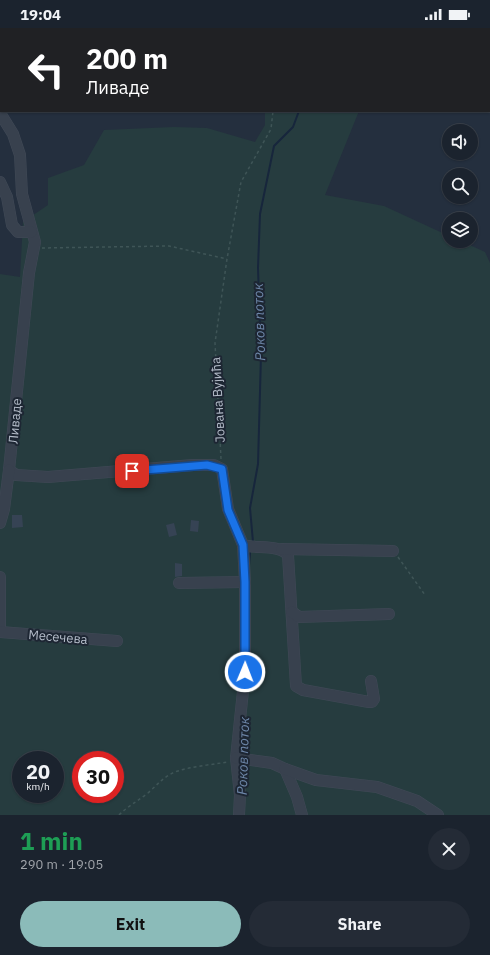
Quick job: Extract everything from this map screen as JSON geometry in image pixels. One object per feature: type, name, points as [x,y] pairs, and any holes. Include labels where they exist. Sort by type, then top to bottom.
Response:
[{"type":"street","name":"Ливаде","points":[[0,113],[13,134],[20,155],[22,194],[29,216],[31,232],[35,242],[29,273],[9,470]]},
{"type":"street","points":[[0,182],[7,197],[12,225],[18,232],[31,232]]},
{"type":"street","points":[[0,523],[4,509],[9,470],[16,475],[48,477],[193,465],[214,465],[222,469],[228,510],[243,545],[245,582],[245,672],[240,758],[239,815]]},
{"type":"street","points":[[243,545],[252,548],[393,551]]},
{"type":"street","points":[[282,549],[290,559],[296,686],[303,690],[372,702],[374,699],[371,681]]},
{"type":"street","points":[[0,577],[0,626]]},
{"type":"street","points":[[178,583],[245,582]]},
{"type":"street","points":[[292,612],[299,617],[389,614]]},
{"type":"street","name":"Месечева","points":[[0,632],[116,641]]},
{"type":"street","points":[[240,758],[272,763],[316,780],[384,789],[417,801],[438,815]]},
{"type":"street","points":[[285,769],[297,797],[302,815]]},
{"type":"path","name":"Јована Вујића","points":[[222,469],[215,343],[227,258],[241,182],[271,128],[273,112]]},
{"type":"path","points":[[35,248],[169,246],[227,258]]},
{"type":"path","points":[[393,551],[425,595]]},
{"type":"path","points":[[119,815],[128,805],[148,793],[162,779],[170,774],[240,758]]},
{"type":"green space","points":[[265,112],[359,112],[325,195],[384,206],[442,233],[442,248],[476,248],[485,252],[490,263],[490,815],[0,815],[0,274],[20,277],[23,222],[48,205],[48,178],[84,165],[104,130],[174,127],[207,128],[255,142],[265,125]]},
{"type":"building","points":[[12,515],[22,515],[23,527],[12,528]]},
{"type":"building","points":[[191,520],[199,521],[198,532],[190,531]]},
{"type":"building","points":[[174,523],[177,535],[169,537],[166,525]]},
{"type":"building","points":[[175,563],[182,564],[182,576],[175,577]]},
{"type":"waterway","name":"Роков поток","points":[[253,542],[250,508],[258,464],[261,355],[258,268],[260,214],[274,146],[293,127],[299,112]]},
{"type":"waterway","name":"Роков поток","points":[[249,565],[250,553]]},
{"type":"waterway","name":"Роков поток","points":[[248,692],[250,669]]},
{"type":"route","points":[[132,471],[193,465],[214,465],[222,469],[228,510],[243,545],[245,582],[245,672]]}]
